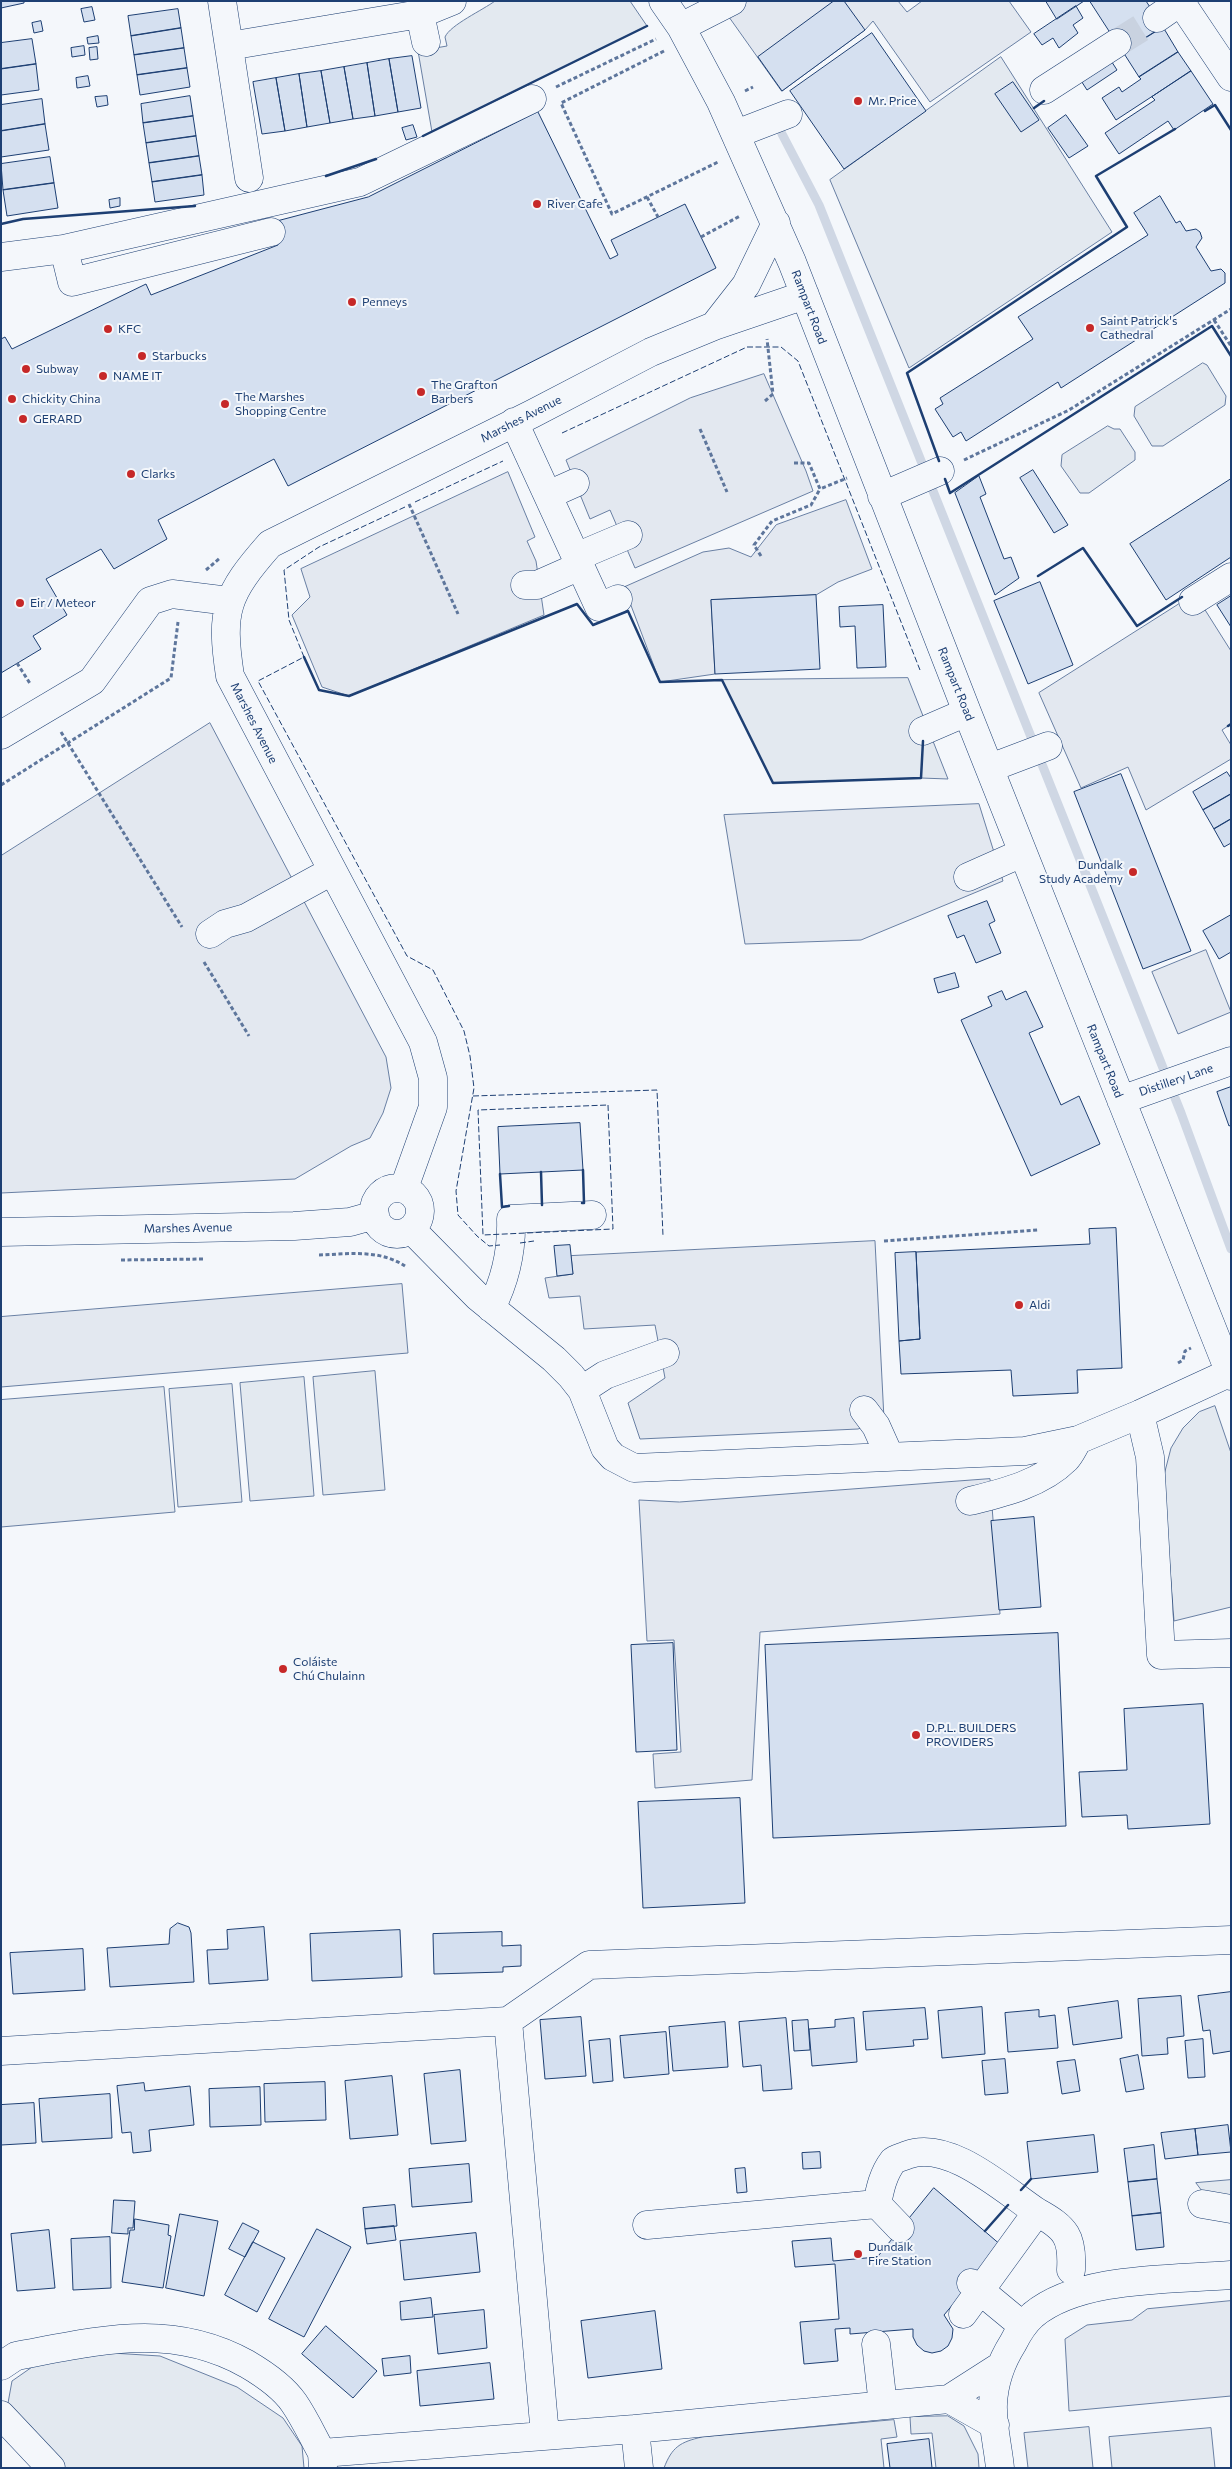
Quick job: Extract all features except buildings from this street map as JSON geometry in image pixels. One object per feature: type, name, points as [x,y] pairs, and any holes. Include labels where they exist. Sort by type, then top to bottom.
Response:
[{"type":"street","points":[[222,1],[249,178]]},
{"type":"street","points":[[229,46],[420,14],[452,1]]},
{"type":"street","points":[[672,15],[732,1]]},
{"type":"street","points":[[1157,18],[1180,2],[1231,78]]},
{"type":"street","points":[[420,14],[426,42]]},
{"type":"street","name":"Rampart Road","points":[[672,15],[736,134],[776,223],[1022,853],[1230,1374]]},
{"type":"street","points":[[1044,90],[1117,43]]},
{"type":"street","points":[[1,258],[64,249],[360,182],[532,99]]},
{"type":"street","points":[[736,134],[788,114]]},
{"type":"street","name":"Marshes Avenue","points":[[714,326],[746,285],[776,223]]},
{"type":"street","points":[[64,249],[72,282],[271,232]]},
{"type":"street","name":"Marshes Avenue","points":[[404,1188],[434,1107],[433,1078],[423,1042],[230,676],[224,637],[229,601],[247,570],[270,544],[651,352],[714,326],[805,295]]},
{"type":"street","points":[[514,422],[599,607],[618,599]]},
{"type":"street","points":[[882,496],[940,472]]},
{"type":"street","points":[[548,495],[575,483]]},
{"type":"street","points":[[522,579],[577,558],[628,535]]},
{"type":"street","points":[[1193,601],[1231,578]]},
{"type":"street","points":[[1,735],[92,681],[150,601],[172,594],[229,601]]},
{"type":"street","points":[[923,731],[967,712]]},
{"type":"street","points":[[990,768],[1036,750]]},
{"type":"street","points":[[968,877],[1022,853]]},
{"type":"street","points":[[217,929],[238,905],[328,864]]},
{"type":"street","name":"Distillery Lane","points":[[1121,1100],[1153,1087],[1231,1061]]},
{"type":"street","points":[[396,1188],[404,1188],[416,1196],[421,1210],[417,1224],[412,1230],[404,1233],[389,1233],[382,1229],[374,1215],[376,1202],[384,1192],[396,1188]]},
{"type":"street","name":"Marshes Avenue","points":[[1,1232],[294,1226],[350,1222],[374,1215]]},
{"type":"street","points":[[491,1308],[502,1285],[512,1234],[511,1219],[592,1215]]},
{"type":"street","points":[[412,1230],[491,1308],[554,1359],[582,1390],[605,1448],[613,1457],[634,1468],[1026,1450],[1078,1440],[1230,1374]]},
{"type":"street","points":[[582,1390],[605,1375],[665,1353]]},
{"type":"street","points":[[864,1410],[876,1426],[889,1455]]},
{"type":"street","points":[[1140,1414],[1150,1457],[1161,1655],[1231,1653]]},
{"type":"street","points":[[970,1501],[1010,1491],[1043,1474],[1066,1459],[1078,1440]]},
{"type":"street","points":[[1,2050],[508,2021],[589,1965],[1231,1940]]},
{"type":"street","points":[[508,2021],[545,2435]]},
{"type":"street","points":[[877,2204],[882,2181],[894,2160],[914,2152],[941,2153],[967,2165],[1058,2224],[1072,2247],[1071,2270]]},
{"type":"street","points":[[647,2225],[877,2204]]},
{"type":"street","points":[[877,2204],[900,2228]]},
{"type":"street","points":[[1202,2204],[1231,2209]]},
{"type":"street","points":[[963,2314],[976,2287],[1037,2212]]},
{"type":"street","points":[[1000,2468],[993,2405],[999,2367],[1023,2326],[1032,2316],[1056,2301],[1081,2290],[1110,2285],[1231,2275]]},
{"type":"street","points":[[976,2287],[1023,2326]]},
{"type":"street","points":[[1,2366],[16,2356],[133,2338],[167,2338],[202,2344],[235,2358],[264,2374],[293,2402],[323,2460],[545,2435],[635,2429],[950,2399],[999,2367]]},
{"type":"street","points":[[876,2344],[883,2405]]},
{"type":"street","points":[[950,2399],[995,2425]]},
{"type":"street","points":[[1,2416],[51,2468]]},
{"type":"street","points":[[635,2429],[639,2468]]},
{"type":"path","points":[[532,99],[672,15]]},
{"type":"path","points":[[672,15],[667,49],[561,103],[612,214],[720,161]]},
{"type":"path","points":[[647,197],[658,217]]},
{"type":"path","points":[[701,237],[740,215]]},
{"type":"path","points":[[940,472],[1069,410],[1231,309]]},
{"type":"path","points":[[1214,320],[1231,346]]},
{"type":"path","points":[[765,401],[773,394],[767,339]]},
{"type":"path","points":[[700,429],[727,492]]},
{"type":"path","points":[[794,463],[809,463],[820,489]]},
{"type":"path","points":[[760,556],[754,545],[772,521],[811,505],[820,489],[852,476]]},
{"type":"path","points":[[407,499],[458,614]]},
{"type":"path","points":[[17,663],[183,929]]},
{"type":"path","points":[[203,960],[249,1036]]},
{"type":"path","points":[[884,1241],[1038,1230]]},
{"type":"path","points":[[310,1255],[370,1253],[395,1260],[410,1269]]},
{"type":"path","points":[[124,1260],[211,1258]]},
{"type":"shaded area","points":[[495,1],[630,1],[647,26],[432,132],[418,51],[447,46],[445,37],[448,32]]},
{"type":"shaded area","points":[[718,1],[898,1],[907,12],[922,1],[1009,1],[1031,32],[930,102],[873,21],[865,30],[782,91]]},
{"type":"shaded area","points":[[1001,57],[1112,232],[909,368],[830,180]]},
{"type":"shaded area","points":[[1203,363],[1207,365],[1226,396],[1225,405],[1163,446],[1152,446],[1134,416],[1135,407]]},
{"type":"shaded area","points":[[764,374],[813,491],[635,568],[610,510],[590,519],[566,460],[690,398]]},
{"type":"shaded area","points":[[1108,426],[1120,429],[1135,452],[1135,460],[1089,493],[1080,493],[1061,466],[1062,455]]},
{"type":"shaded area","points":[[508,472],[535,537],[527,541],[536,561],[544,615],[349,696],[322,687],[292,615],[310,597],[301,569]]},
{"type":"shaded area","points":[[846,500],[872,569],[838,582],[816,595],[711,600],[715,674],[660,682],[624,587],[703,552],[729,548],[751,557],[776,525]]},
{"type":"shaded area","points":[[1195,594],[1231,651],[1231,724],[1222,730],[1231,745],[1231,759],[1146,810],[1128,767],[1081,788],[1039,693]]},
{"type":"shaded area","points":[[908,678],[948,779],[921,778],[773,783],[722,680]]},
{"type":"shaded area","points":[[210,723],[386,1057],[391,1088],[383,1113],[370,1138],[351,1146],[295,1179],[1,1193],[1,856]]},
{"type":"shaded area","points":[[979,804],[1003,881],[861,940],[745,944],[724,815]]},
{"type":"shaded area","points":[[1206,950],[1231,1012],[1178,1034],[1152,972]]},
{"type":"shaded area","points":[[875,1241],[884,1419],[858,1429],[640,1439],[628,1403],[665,1378],[655,1325],[584,1329],[580,1296],[549,1298],[545,1278],[573,1274],[571,1256]]},
{"type":"shaded area","points":[[402,1284],[408,1353],[1,1387],[1,1317]]},
{"type":"shaded area","points":[[375,1371],[385,1490],[323,1495],[313,1377]]},
{"type":"shaded area","points":[[304,1377],[314,1496],[250,1501],[240,1383]]},
{"type":"shaded area","points":[[232,1384],[242,1502],[178,1507],[169,1389]]},
{"type":"shaded area","points":[[164,1387],[175,1512],[1,1527],[1,1400]]},
{"type":"shaded area","points":[[1215,1406],[1231,1453],[1231,1607],[1174,1621],[1163,1479],[1171,1448],[1183,1428],[1199,1412]]},
{"type":"shaded area","points":[[990,1479],[1000,1614],[760,1632],[752,1780],[655,1788],[653,1754],[681,1752],[674,1640],[647,1641],[639,1500],[679,1502]]},
{"type":"shaded area","points":[[1231,2180],[1231,2196],[1205,2195],[1196,2183]]},
{"type":"shaded area","points":[[1231,2301],[1231,2396],[1069,2411],[1065,2339],[1087,2325],[1132,2320],[1147,2309]]},
{"type":"shaded area","points":[[112,2353],[160,2356],[237,2387],[283,2418],[302,2446],[304,2468],[65,2468],[8,2403],[12,2381],[35,2365]]},
{"type":"shaded area","points":[[948,2416],[964,2426],[978,2454],[979,2468],[936,2468],[932,2433],[911,2434],[910,2417]]},
{"type":"shaded area","points":[[894,2420],[897,2437],[881,2439],[884,2468],[664,2468],[670,2455],[678,2446],[702,2437]]},
{"type":"shaded area","points":[[1089,2427],[1093,2468],[1028,2468],[1024,2433]]},
{"type":"shaded area","points":[[1211,2428],[1215,2468],[1112,2468],[1109,2437]]},
{"type":"waterway","points":[[782,134],[819,205],[1181,1113],[1231,1249]]},
{"type":"tunnel","points":[[1117,43],[1157,18]]},
{"type":"fence","points":[[562,433],[747,347],[781,347],[798,361],[920,670]]},
{"type":"fence","points":[[415,502],[503,461]]},
{"type":"fence","points":[[405,507],[319,547],[284,570],[289,620],[304,657],[258,681],[407,956],[433,970],[464,1031],[470,1056],[474,1088],[456,1191],[458,1215],[489,1246],[500,1245]]},
{"type":"fence","points":[[473,1096],[657,1090],[663,1236]]},
{"type":"fence","points":[[608,1105],[613,1229],[483,1235],[478,1110],[608,1105]]},
{"type":"fence","points":[[520,1243],[534,1241]]},
{"type":"wall","points":[[423,136],[647,26]]},
{"type":"wall","points":[[1034,108],[1044,101]]},
{"type":"wall","points":[[1205,111],[1215,105],[1231,130]]},
{"type":"wall","points":[[939,461],[907,373],[1127,227],[1096,176],[1175,129]]},
{"type":"wall","points":[[326,176],[376,159]]},
{"type":"wall","points":[[1,224],[23,219],[195,206]]},
{"type":"wall","points":[[945,479],[950,493],[1212,326],[1231,356]]},
{"type":"wall","points":[[1038,576],[1083,548],[1137,626],[1182,597]]},
{"type":"wall","points":[[304,657],[319,690],[349,696],[577,604],[593,625],[628,611],[660,682],[722,680],[773,783],[921,778],[923,741]]},
{"type":"wall","points":[[582,1203],[584,1203],[583,1170]]},
{"type":"wall","points":[[541,1172],[542,1205]]},
{"type":"wall","points":[[500,1174],[502,1207],[509,1206]]},
{"type":"wall","points":[[1021,2190],[1031,2179]]},
{"type":"wall","points":[[985,2231],[1008,2205]]},
{"type":"place","name":"Mr. Price","points":[[858,101]]},
{"type":"place","name":"River Cafe","points":[[537,204]]},
{"type":"place","name":"Penneys","points":[[352,302]]},
{"type":"place","name":"Saint Patrick's Cathedral","points":[[1090,328]]},
{"type":"place","name":"KFC","points":[[108,329]]},
{"type":"place","name":"Starbucks","points":[[142,356]]},
{"type":"place","name":"Subway","points":[[26,369]]},
{"type":"place","name":"NAME IT","points":[[103,376]]},
{"type":"place","name":"The Grafton Barbers","points":[[421,392]]},
{"type":"place","name":"Chickity China","points":[[12,399]]},
{"type":"place","name":"The Marshes Shopping Centre","points":[[225,404]]},
{"type":"place","name":"GERARD","points":[[23,419]]},
{"type":"place","name":"Clarks","points":[[131,474]]},
{"type":"place","name":"Eir / Meteor","points":[[20,603]]},
{"type":"place","name":"Dundalk Study Academy","points":[[1133,872]]},
{"type":"place","name":"Aldi","points":[[1019,1305]]},
{"type":"place","name":"Coláiste Chú Chulainn","points":[[283,1669]]},
{"type":"place","name":"D.P.L. BUILDERS PROVIDERS","points":[[916,1735]]},
{"type":"place","name":"Dundalk Fire Station","points":[[858,2254]]}]
